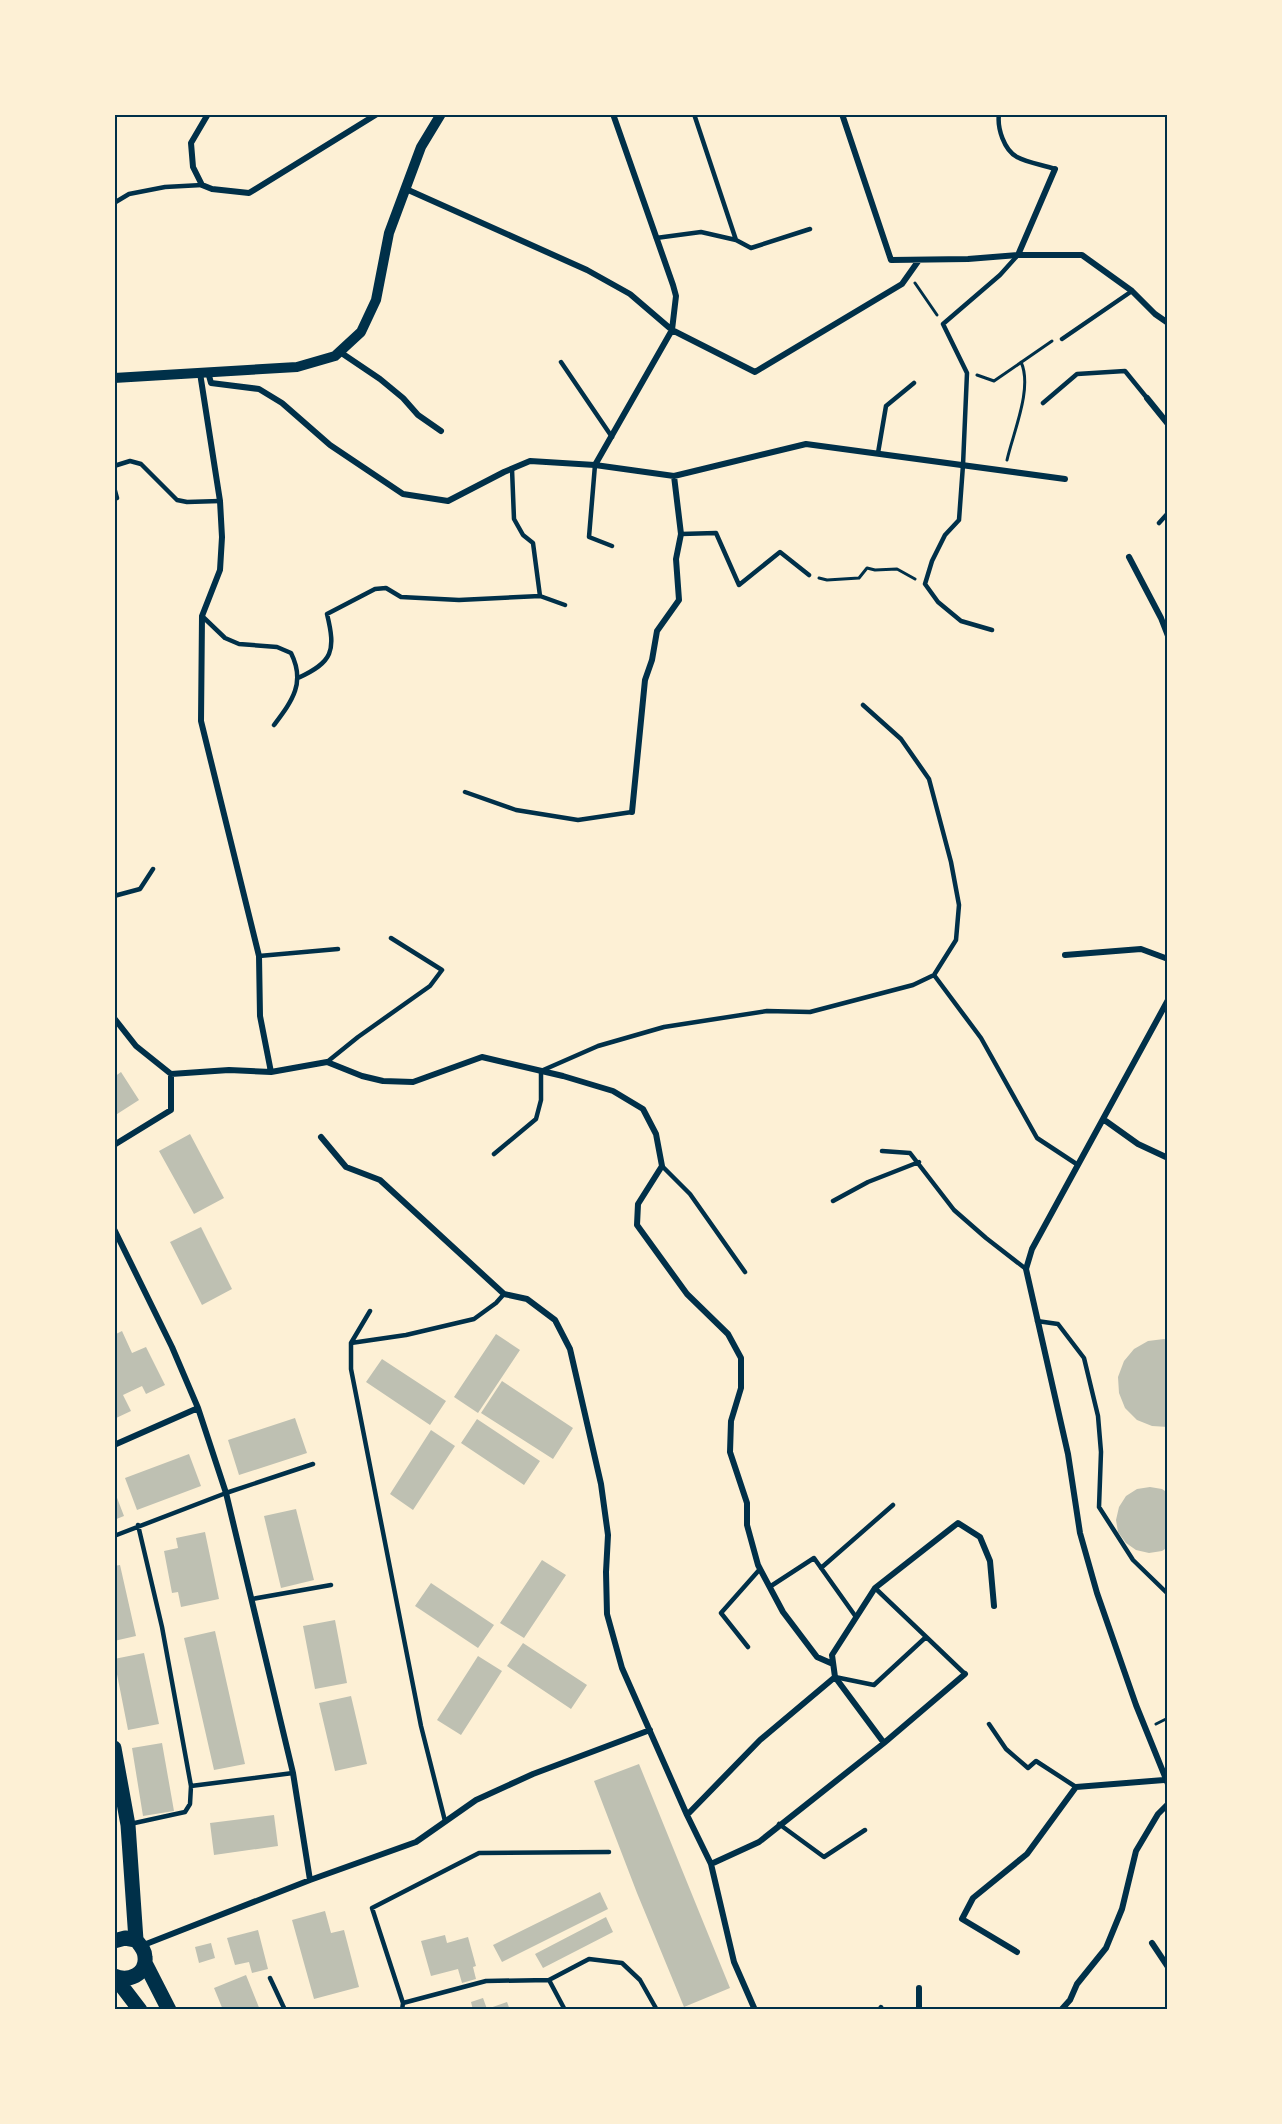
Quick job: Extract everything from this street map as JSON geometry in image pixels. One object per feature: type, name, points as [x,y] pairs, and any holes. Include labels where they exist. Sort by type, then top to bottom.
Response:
[{"type":"main road","points":[[114,1748],[128,1825],[138,1943],[145,1957],[145,1963],[169,2010]]},
{"type":"main road","points":[[114,1941],[125,1938],[138,1943]]},
{"type":"main road","points":[[114,1976],[126,1979],[132,1977],[138,1974],[145,1963]]},
{"type":"main road","points":[[114,1976],[140,2010]]},
{"type":"street","points":[[208,114],[191,143],[193,167],[202,185],[212,189],[249,193],[377,114]]},
{"type":"street","points":[[114,378],[206,376],[297,367],[335,356],[340,352],[361,332],[376,300],[389,233],[421,147],[441,114]]},
{"type":"street","points":[[595,465],[672,330],[676,296],[613,114]]},
{"type":"street","points":[[842,114],[891,260],[1082,255],[1132,291],[1155,314],[1168,323]]},
{"type":"street","points":[[1018,255],[1055,169]]},
{"type":"street","points":[[406,189],[587,270],[630,294],[672,330],[755,372],[902,284],[919,260]]},
{"type":"street","points":[[340,352],[380,379],[403,398],[418,416],[441,431]]},
{"type":"street","points":[[206,376],[202,385],[220,501],[222,537],[220,570],[202,616],[201,721],[259,956],[260,1016],[271,1072]]},
{"type":"street","points":[[202,385],[206,376]]},
{"type":"street","points":[[206,376],[259,389],[282,403],[330,445],[403,494],[448,501],[530,461],[595,465],[674,476],[806,444],[1065,479]]},
{"type":"street","points":[[1147,398],[1168,424]]},
{"type":"street","points":[[632,812],[645,680],[657,631],[679,600],[676,559],[681,534],[674,476]]},
{"type":"street","points":[[1129,556],[1168,636]]},
{"type":"street","points":[[1065,955],[1141,949],[1168,959]]},
{"type":"street","points":[[1017,1952],[962,1919],[973,1898],[1027,1854],[1076,1787],[1166,1782],[1116,1649],[1080,1533],[1068,1455],[1026,1269],[1032,1249],[1168,1000]]},
{"type":"street","points":[[114,1018],[136,1046],[171,1074],[229,1070],[271,1072],[327,1062],[362,1076],[383,1081],[413,1082],[482,1057],[613,1091],[643,1109],[656,1134],[662,1166],[638,1204],[637,1225],[687,1294],[728,1334],[741,1358],[741,1388],[731,1422],[730,1452],[747,1503],[747,1526],[760,1569],[783,1612],[817,1657],[833,1664]]},
{"type":"street","points":[[114,1145],[171,1110],[171,1074]]},
{"type":"street","points":[[1103,1119],[1138,1144],[1168,1158]]},
{"type":"street","points":[[321,1137],[346,1167],[380,1180],[504,1294],[527,1299],[555,1320],[570,1349],[601,1484],[608,1535],[607,1614],[622,1668],[711,1864],[734,1962],[755,2010]]},
{"type":"street","points":[[114,1229],[172,1347],[198,1408],[226,1493],[293,1773],[310,1880]]},
{"type":"street","points":[[114,1444],[198,1408]]},
{"type":"street","points":[[884,1743],[835,1677],[832,1655],[875,1588],[958,1523],[980,1537],[990,1561],[994,1606]]},
{"type":"street","points":[[711,1864],[759,1842],[884,1743],[965,1674]]},
{"type":"street","points":[[687,1815],[760,1740],[835,1677]]},
{"type":"street","points":[[138,1943],[416,1842],[476,1800],[533,1774],[650,1731]]},
{"type":"street","points":[[1061,2010],[1070,2000],[1077,1984],[1106,1948],[1122,1909],[1136,1851],[1158,1814],[1168,1804]]},
{"type":"street","points":[[1152,1943],[1168,1967]]},
{"type":"street","points":[[919,1988],[919,2010]]},
{"type":"lane","points":[[694,114],[736,240]]},
{"type":"lane","points":[[999,114],[998,120],[1003,140],[1016,157],[1055,169]]},
{"type":"lane","points":[[114,203],[129,194],[202,185]]},
{"type":"lane","points":[[656,238],[701,232],[736,240],[751,248],[810,229]]},
{"type":"lane","points":[[992,630],[961,621],[938,602],[925,584],[932,561],[945,535],[959,520],[963,465],[967,373],[943,324],[1000,275],[1018,255]]},
{"type":"lane","points":[[1062,339],[1132,291]]},
{"type":"lane","points":[[561,362],[612,437]]},
{"type":"lane","points":[[1043,403],[1077,374],[1125,371],[1147,398]]},
{"type":"lane","points":[[878,453],[886,406],[914,383]]},
{"type":"lane","points":[[114,466],[130,461],[141,464],[177,500],[220,501]]},
{"type":"lane","points":[[595,465],[589,537],[612,546]]},
{"type":"lane","points":[[512,469],[514,519],[522,535],[533,543],[540,596]]},
{"type":"lane","points":[[114,487],[117,498]]},
{"type":"lane","points":[[1159,523],[1168,513]]},
{"type":"lane","points":[[681,534],[716,533],[739,585],[780,552],[809,575]]},
{"type":"lane","points":[[298,678],[322,665],[328,657],[331,630],[327,614],[375,589],[386,588],[401,597],[459,600],[540,596],[565,604]]},
{"type":"lane","points":[[202,616],[225,638],[239,644],[278,647],[291,653],[297,666],[298,678],[293,700],[274,725]]},
{"type":"lane","points":[[494,1154],[536,1119],[541,1100],[542,1071],[598,1046],[664,1027],[767,1011],[810,1012],[913,985],[934,975],[956,940],[959,905],[935,799],[929,778],[901,739],[863,705]]},
{"type":"lane","points":[[465,792],[516,810],[578,820],[632,812]]},
{"type":"lane","points":[[114,896],[140,889],[153,869]]},
{"type":"lane","points":[[327,1062],[430,986],[442,970],[391,938]]},
{"type":"lane","points":[[259,956],[338,949]]},
{"type":"lane","points":[[934,975],[981,1038],[1037,1138],[1078,1164]]},
{"type":"lane","points":[[882,1152],[910,1153],[954,1210],[1026,1269]]},
{"type":"lane","points":[[833,1201],[868,1182],[919,1162]]},
{"type":"lane","points":[[662,1166],[690,1194],[746,1272]]},
{"type":"lane","points":[[351,1343],[406,1335],[474,1319],[504,1294]]},
{"type":"lane","points":[[370,1311],[351,1343],[351,1369],[421,1726],[445,1821]]},
{"type":"lane","points":[[1037,1321],[1058,1324],[1084,1358],[1098,1416],[1101,1452],[1099,1508],[1133,1560],[1168,1594]]},
{"type":"lane","points":[[114,1536],[226,1493],[313,1464]]},
{"type":"lane","points":[[821,1568],[893,1505]]},
{"type":"lane","points":[[128,1825],[185,1812],[190,1804],[191,1786],[162,1627],[138,1525]]},
{"type":"lane","points":[[771,1586],[814,1557],[856,1617]]},
{"type":"lane","points":[[748,1647],[721,1613],[760,1569]]},
{"type":"lane","points":[[252,1599],[331,1585]]},
{"type":"lane","points":[[875,1588],[965,1674]]},
{"type":"lane","points":[[835,1677],[874,1685],[926,1636]]},
{"type":"lane","points":[[989,1724],[1006,1749],[1028,1768],[1036,1761],[1076,1787]]},
{"type":"lane","points":[[191,1786],[293,1773]]},
{"type":"lane","points":[[780,1824],[825,1857],[866,1830]]},
{"type":"lane","points":[[402,2010],[403,2003],[372,1908],[479,1853],[609,1852]]},
{"type":"lane","points":[[403,2003],[486,1981],[549,1980],[589,1959],[622,1963],[640,1980],[657,2010]]},
{"type":"lane","points":[[270,1978],[285,2010]]},
{"type":"lane","points":[[549,1980],[565,2010]]},
{"type":"path","points":[[909,274],[943,324]]},
{"type":"path","points":[[967,373],[981,375],[994,381],[1050,341],[1062,339]]},
{"type":"path","points":[[1004,471],[1024,392],[1025,372],[1021,362]]},
{"type":"path","points":[[809,575],[827,580],[859,578],[867,568],[897,569],[925,584]]},
{"type":"building","points":[[121,1072],[139,1100],[114,1116],[114,1077]]},
{"type":"building","points":[[190,1134],[224,1198],[194,1214],[159,1151]]},
{"type":"building","points":[[201,1227],[232,1289],[202,1305],[170,1242]]},
{"type":"building","points":[[122,1331],[132,1353],[146,1347],[165,1385],[146,1394],[142,1386],[123,1395],[131,1411],[114,1419],[114,1335]]},
{"type":"building","points":[[496,1334],[520,1350],[478,1413],[454,1397]]},
{"type":"building","points":[[1168,1340],[1168,1427],[1152,1426],[1137,1420],[1125,1408],[1119,1393],[1118,1377],[1124,1361],[1134,1349],[1148,1341]]},
{"type":"building","points":[[382,1359],[446,1401],[430,1425],[366,1382]]},
{"type":"building","points":[[502,1381],[573,1428],[553,1459],[481,1413]]},
{"type":"building","points":[[295,1418],[307,1453],[239,1475],[228,1440]]},
{"type":"building","points":[[477,1419],[540,1461],[524,1485],[461,1443]]},
{"type":"building","points":[[431,1430],[455,1446],[413,1510],[390,1494]]},
{"type":"building","points":[[189,1454],[201,1486],[137,1510],[125,1478]]},
{"type":"building","points":[[1150,1487],[1162,1489],[1168,1493],[1168,1547],[1162,1551],[1149,1553],[1136,1550],[1126,1543],[1118,1532],[1116,1520],[1119,1507],[1126,1496],[1137,1489]]},
{"type":"building","points":[[114,1490],[124,1516],[114,1520]]},
{"type":"building","points":[[296,1509],[314,1580],[281,1588],[264,1516]]},
{"type":"building","points":[[205,1532],[219,1599],[181,1607],[178,1592],[172,1593],[164,1551],[178,1548],[176,1538]]},
{"type":"building","points":[[542,1560],[566,1575],[524,1638],[500,1623]]},
{"type":"building","points":[[120,1565],[136,1636],[114,1641],[114,1566]]},
{"type":"building","points":[[431,1583],[494,1625],[478,1648],[415,1606]]},
{"type":"building","points":[[335,1620],[347,1683],[315,1689],[303,1626]]},
{"type":"building","points":[[215,1631],[245,1764],[214,1770],[184,1638]]},
{"type":"building","points":[[523,1643],[587,1685],[571,1709],[507,1666]]},
{"type":"building","points":[[144,1653],[159,1724],[128,1730],[114,1659]]},
{"type":"building","points":[[478,1656],[502,1671],[461,1735],[437,1720]]},
{"type":"building","points":[[351,1696],[367,1764],[335,1771],[319,1703]]},
{"type":"building","points":[[162,1743],[174,1811],[143,1816],[132,1748]]},
{"type":"building","points":[[639,1764],[730,1988],[684,2007],[594,1781]]},
{"type":"building","points":[[274,1815],[278,1846],[214,1855],[210,1823]]},
{"type":"building","points":[[600,1892],[608,1909],[502,1962],[493,1945]]},
{"type":"building","points":[[325,1911],[331,1933],[344,1930],[359,1987],[314,1999],[292,1920]]},
{"type":"building","points":[[606,1917],[613,1932],[543,1968],[535,1954]]},
{"type":"building","points":[[258,1930],[268,1969],[252,1973],[249,1962],[235,1965],[227,1938]]},
{"type":"building","points":[[445,1935],[447,1943],[468,1937],[476,1966],[473,1967],[476,1979],[462,1983],[458,1969],[431,1976],[421,1941]]},
{"type":"building","points":[[211,1943],[215,1958],[199,1963],[195,1947]]},
{"type":"building","points":[[246,1975],[260,2010],[223,2010],[214,1988]]},
{"type":"building","points":[[483,1998],[487,2009],[507,2002],[510,2010],[473,2010],[471,2002]]}]
